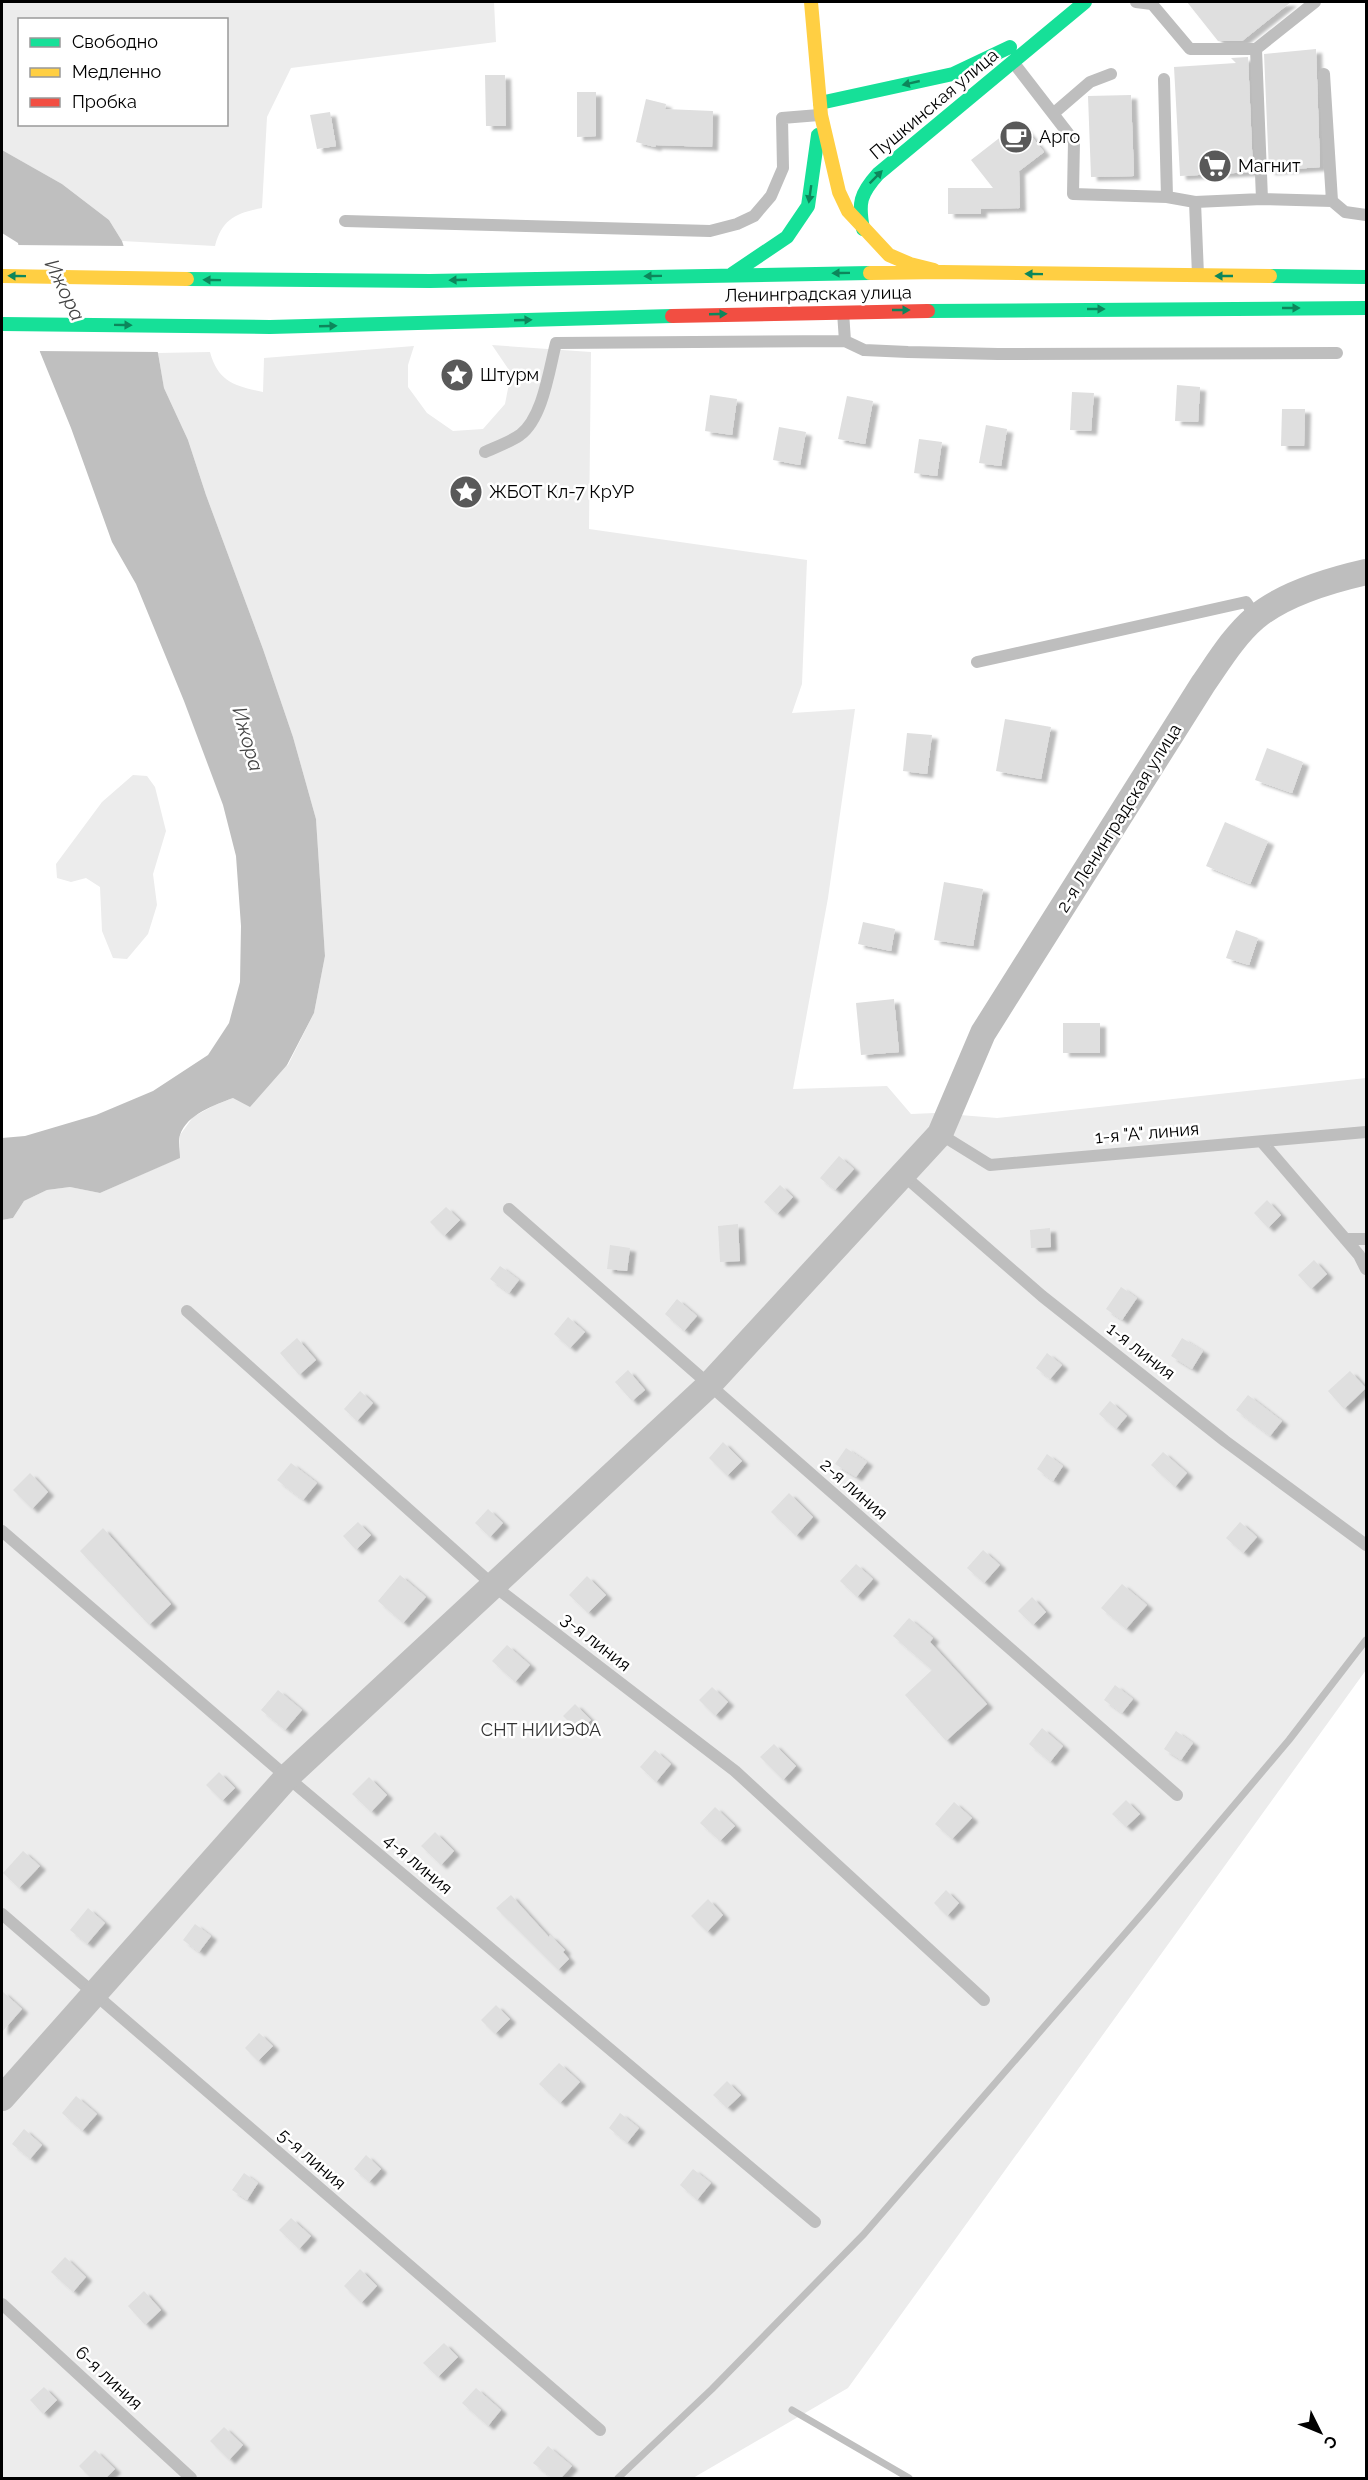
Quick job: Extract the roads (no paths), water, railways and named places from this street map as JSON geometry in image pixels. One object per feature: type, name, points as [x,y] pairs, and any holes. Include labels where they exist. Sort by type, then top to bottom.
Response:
[{"type":"main road","points":[[811,2],[820,109],[839,192],[848,211],[889,255],[910,264],[942,272]]},
{"type":"main road","name":"Пушкинская улица","points":[[863,229],[859,203],[867,186],[878,174],[1085,2]]},
{"type":"main road","name":"Пушкинская улица","points":[[820,109],[953,74],[1060,21]]},
{"type":"main road","points":[[732,274],[787,237],[808,206],[820,109]]},
{"type":"main road","name":"Ленинградская улица","points":[[2,276],[271,281],[430,281],[942,272],[1366,277]]},
{"type":"main road","name":"Ленинградская улица","points":[[2,324],[270,327],[843,311],[1366,308]]},
{"type":"street","name":"2-я Ленинградская улица","points":[[2,2098],[287,1777],[708,1386],[940,1134],[983,1033],[1203,684],[1230,645],[1256,617],[1293,595],[1331,580],[1366,572]]},
{"type":"lane","points":[[1136,2],[1152,4],[1190,49],[1256,49],[1315,2]]},
{"type":"lane","points":[[1256,49],[1262,199]]},
{"type":"lane","points":[[1012,61],[1074,141],[1073,194],[1167,196],[1195,202],[1262,199],[1332,201],[1345,212],[1366,215]]},
{"type":"lane","points":[[1054,113],[1090,82],[1111,74]]},
{"type":"lane","points":[[1324,74],[1332,201]]},
{"type":"lane","points":[[1164,79],[1167,196]]},
{"type":"lane","points":[[345,221],[710,231],[737,224],[754,216],[771,196],[783,168],[782,118],[820,109]]},
{"type":"lane","points":[[1195,202],[1198,276]]},
{"type":"lane","points":[[843,311],[845,340]]},
{"type":"lane","points":[[485,452],[519,436],[530,426],[538,412],[556,343],[845,340],[864,350],[930,352],[1338,353]]},
{"type":"lane","points":[[977,662],[1246,602],[1256,617]]},
{"type":"lane","name":"1-я \"А\" линия","points":[[940,1134],[990,1165],[1366,1132]]},
{"type":"lane","points":[[1262,1142],[1345,1239],[1366,1269]]},
{"type":"lane","name":"1-я линия","points":[[903,1174],[1042,1296],[1225,1441],[1366,1545]]},
{"type":"lane","name":"2-я линия","points":[[509,1209],[708,1386],[1177,1795]]},
{"type":"lane","points":[[1345,1239],[1366,1239]]},
{"type":"lane","name":"3-я линия","points":[[188,1311],[494,1586],[735,1771],[984,2000]]},
{"type":"lane","name":"4-я линия","points":[[2,1531],[287,1777],[815,2222]]},
{"type":"lane","name":"5-я линия","points":[[2,1914],[600,2430]]},
{"type":"lane","name":"6-я линия","points":[[2,2304],[191,2478]]},
{"type":"water","name":"Ижора","points":[[2,150],[62,184],[109,220],[122,241],[158,353],[164,388],[188,440],[293,737],[316,819],[325,956],[314,1013],[287,1065],[250,1107],[233,1098],[195,1116],[180,1135],[180,1158],[100,1193],[70,1187],[47,1190],[24,1201],[13,1218],[2,1220],[2,1138],[25,1136],[96,1115],[153,1091],[208,1055],[229,1023],[240,982],[241,926],[236,856],[223,805],[184,701],[136,584],[112,542],[71,428],[40,352],[18,243],[2,233]]},
{"type":"waterway","points":[[618,2478],[712,2389],[864,2234],[1149,1906],[1289,1740],[1366,1640]]},
{"type":"waterway","points":[[792,2410],[909,2478]]},
{"type":"place","name":"Арго","points":[[1016,137]]},
{"type":"place","name":"Магнит","points":[[1215,166]]},
{"type":"place","name":"Штурм","points":[[457,375]]},
{"type":"place","name":"ЖБОТ Кл-7 КрУР","points":[[466,492]]},
{"type":"park label","name":"СНТ НИИЭФА","points":[[541,1730]]}]
